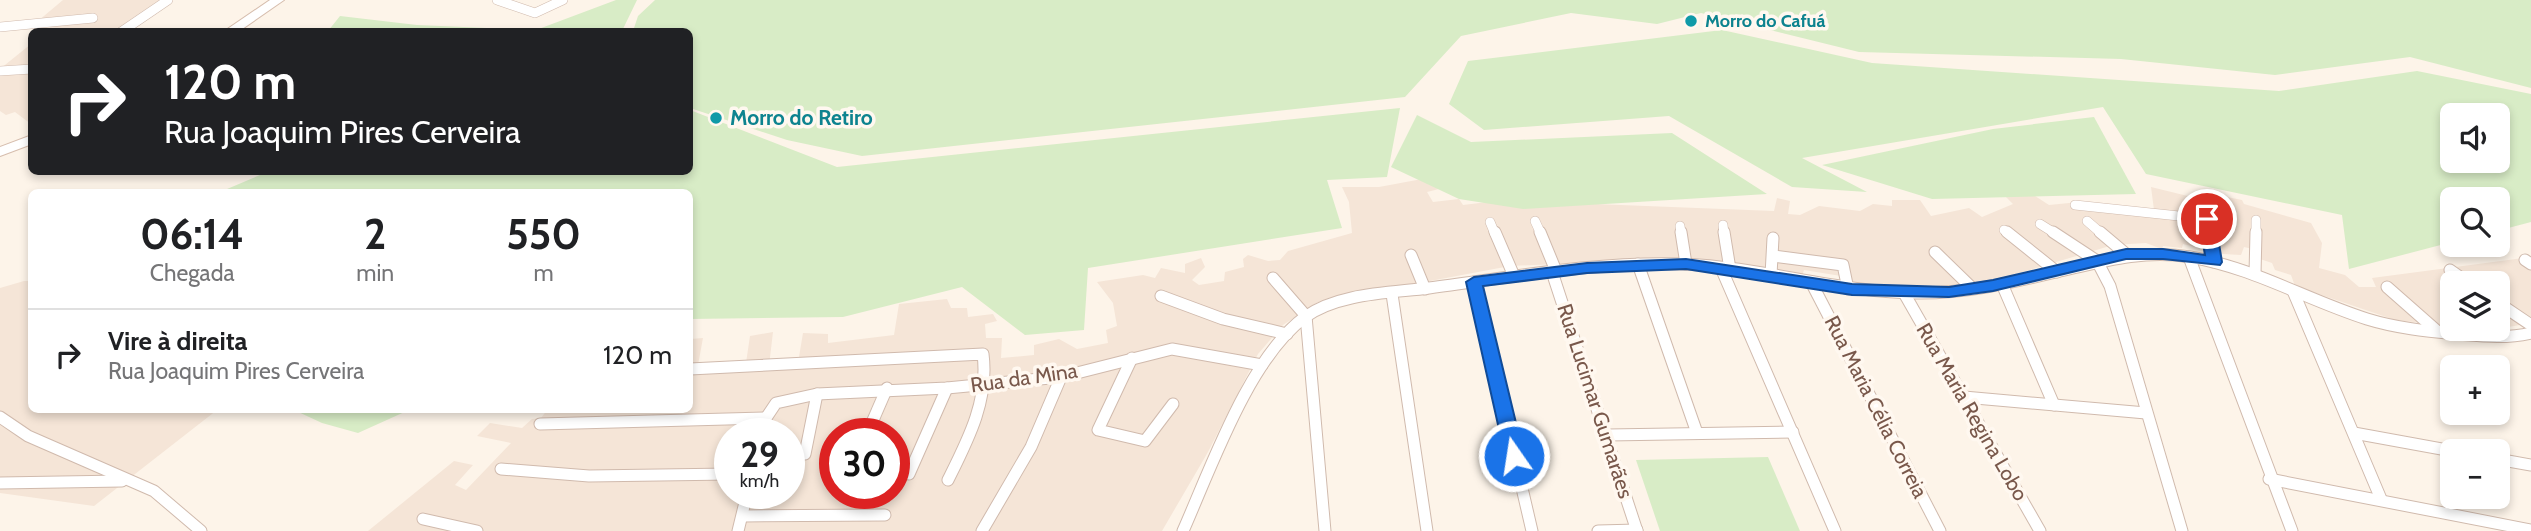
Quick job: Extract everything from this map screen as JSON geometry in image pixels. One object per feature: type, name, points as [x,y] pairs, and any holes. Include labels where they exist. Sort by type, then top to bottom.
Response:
[{"type":"street","points":[[127,28],[168,0]]},
{"type":"street","points":[[235,28],[278,0]]},
{"type":"street","points":[[497,0],[535,13],[559,1]]},
{"type":"street","points":[[0,33],[4,27],[93,19]]},
{"type":"street","points":[[0,71],[28,69]]},
{"type":"street","points":[[0,152],[28,141]]},
{"type":"street","points":[[2206,200],[2214,262]]},
{"type":"street","points":[[2075,205],[2207,219]]},
{"type":"street","name":"Rua Lucimar Gumarães","points":[[1535,220],[1608,435],[1637,531]]},
{"type":"street","points":[[2255,274],[2256,220]]},
{"type":"street","points":[[2087,221],[2126,254]]},
{"type":"street","points":[[1490,222],[1514,276]]},
{"type":"street","points":[[2040,224],[2097,261],[2119,313],[2182,531]]},
{"type":"street","points":[[1724,225],[1725,269],[1835,531]]},
{"type":"street","points":[[1680,226],[1686,264]]},
{"type":"street","points":[[2004,230],[2057,272]]},
{"type":"street","points":[[1771,275],[1773,237]]},
{"type":"street","points":[[1935,252],[1972,288]]},
{"type":"street","points":[[1183,531],[1262,365],[1287,334],[1306,316],[1340,303],[1425,289],[1554,272],[1638,264],[1686,264],[1848,289],[1905,293],[2003,284],[2126,254],[2189,257],[2214,262],[2255,274],[2371,321],[2438,332],[2505,337],[2531,333]]},
{"type":"street","points":[[1411,255],[1425,289]]},
{"type":"street","points":[[1773,256],[1843,265],[1848,289]]},
{"type":"street","points":[[2189,257],[2269,478],[2292,531]]},
{"type":"street","points":[[1638,264],[1697,433]]},
{"type":"street","points":[[1273,278],[1306,316],[1325,531]]},
{"type":"street","points":[[1474,282],[1532,531]]},
{"type":"street","name":"Rua Maria Célia Correia","points":[[1811,282],[1940,531]]},
{"type":"street","points":[[2003,284],[2054,405]]},
{"type":"street","points":[[2387,287],[2438,332]]},
{"type":"street","points":[[2293,291],[2381,499]]},
{"type":"street","name":"Rua Maria Regina Lobo","points":[[1905,293],[2040,531]]},
{"type":"street","points":[[1392,294],[1427,531]]},
{"type":"street","points":[[1161,296],[1223,319],[1287,334]]},
{"type":"street","points":[[2510,310],[2531,324]]},
{"type":"street","name":"Rua da Mina","points":[[766,418],[771,408],[782,400],[817,394],[887,388],[947,388],[1061,377],[1132,358],[1182,350],[1262,365]]},
{"type":"street","points":[[693,369],[979,354],[984,357],[984,385],[971,432],[948,480]]},
{"type":"street","points":[[1132,358],[1120,389],[1098,430],[1145,441],[1150,439],[1173,404]]},
{"type":"street","points":[[982,531],[1031,447],[1061,377]]},
{"type":"street","points":[[874,418],[887,388]]},
{"type":"street","points":[[910,472],[947,388]]},
{"type":"street","points":[[805,454],[817,394]]},
{"type":"street","points":[[1964,397],[2146,413]]},
{"type":"street","points":[[0,417],[28,436],[154,491],[201,531]]},
{"type":"street","points":[[540,424],[714,419]]},
{"type":"street","points":[[1608,435],[1793,432]]},
{"type":"street","points":[[2354,433],[2440,449]]},
{"type":"street","points":[[2510,461],[2531,465]]},
{"type":"street","points":[[501,469],[589,475],[714,474]]},
{"type":"street","points":[[2269,478],[2531,530]]},
{"type":"street","points":[[0,483],[83,484],[125,480]]},
{"type":"street","points":[[738,531],[744,509]]},
{"type":"street","points":[[743,516],[885,515]]},
{"type":"street","points":[[423,519],[477,531]]},
{"type":"street","points":[[1598,531],[1637,531]]},
{"type":"shaded area","points":[[63,0],[160,0],[118,28],[50,28],[59,20],[38,21]]},
{"type":"shaded area","points":[[28,46],[28,122],[15,112],[6,115],[0,111],[0,69]]},
{"type":"shaded area","points":[[1422,179],[1439,189],[1427,192],[1433,202],[1459,199],[1463,205],[1488,202],[1595,204],[1774,211],[1777,198],[1790,201],[1788,214],[1800,215],[1819,206],[1860,211],[1873,204],[1892,206],[1892,200],[1920,200],[1931,216],[1969,208],[1982,217],[2013,204],[2004,195],[2021,187],[2049,205],[2069,203],[2154,210],[2151,187],[2200,199],[2201,196],[2211,198],[2212,194],[2242,200],[2244,204],[2311,223],[2322,243],[2319,268],[2345,275],[2359,287],[2376,287],[2372,278],[2531,257],[2531,323],[2510,327],[2510,271],[2440,271],[2440,325],[2395,320],[2295,286],[2291,275],[2275,270],[2272,263],[2254,257],[2253,249],[2244,247],[2241,255],[2223,254],[2183,244],[2182,248],[2163,246],[2162,249],[2146,243],[2113,245],[2003,278],[1942,287],[1844,284],[1841,276],[1804,270],[1802,276],[1723,262],[1675,259],[1510,266],[1318,302],[1283,325],[1258,354],[1208,452],[1162,531],[368,531],[454,461],[473,465],[455,485],[466,490],[511,443],[477,436],[490,423],[522,428],[532,419],[541,418],[545,413],[693,413],[693,339],[703,338],[698,365],[746,363],[750,336],[773,332],[769,366],[798,363],[803,333],[828,334],[828,343],[894,335],[899,304],[947,299],[951,308],[967,308],[968,317],[993,314],[997,321],[985,324],[986,338],[1002,338],[1001,358],[1034,355],[1034,345],[1059,339],[1077,349],[1108,343],[1106,330],[1117,326],[1113,303],[1097,282],[1143,275],[1155,278],[1161,268],[1185,273],[1185,264],[1201,258],[1205,267],[1192,280],[1199,285],[1224,281],[1225,272],[1244,267],[1243,259],[1248,255],[1268,261],[1280,260],[1288,251],[1352,233],[1349,202],[1342,187],[1379,187]]},
{"type":"shaded area","points":[[28,281],[28,413],[213,413],[94,506],[0,493],[0,288]]},
{"type":"green space","points":[[616,0],[637,0],[623,28],[541,28]]},
{"type":"green space","points":[[655,0],[2531,0],[2531,88],[2410,57],[2275,75],[2121,59],[1859,52],[1701,13],[1657,24],[1571,13],[1461,36],[1405,97],[862,156],[787,140],[693,109],[693,28],[634,28],[638,16]]},
{"type":"green space","points":[[340,16],[417,25],[488,28],[330,28]]},
{"type":"green space","points":[[1722,30],[1872,63],[2279,91],[2417,71],[2531,94],[2531,222],[2510,228],[2510,187],[2440,187],[2440,245],[2349,269],[2342,215],[2146,174],[2103,107],[1802,158],[1867,192],[1792,187],[1669,116],[1484,130],[1449,104],[1468,61]]},
{"type":"green space","points":[[1400,108],[1387,177],[1327,180],[1342,228],[1088,268],[1084,330],[1025,335],[962,287],[843,317],[693,319],[693,189],[227,189],[260,175],[693,175],[693,111],[837,167]]},
{"type":"green space","points":[[1417,115],[1471,142],[1672,133],[1767,194],[1523,209],[1459,199],[1391,167]]},
{"type":"green space","points":[[2094,117],[2136,194],[1932,199],[1822,165],[1993,129]]},
{"type":"green space","points":[[300,413],[402,413],[358,433],[322,423]]},
{"type":"green space","points":[[1768,457],[1800,531],[1660,531],[1636,460]]},
{"type":"place","name":"Morro do Cafuá","points":[[1691,21]]},
{"type":"place","name":"Morro do Retiro","points":[[716,118]]},
{"type":"route","points":[[1514,456],[1474,282],[1587,268],[1686,264],[1877,292],[1949,292],[1993,286],[2126,254],[2163,254],[2214,262],[2207,219]]}]
